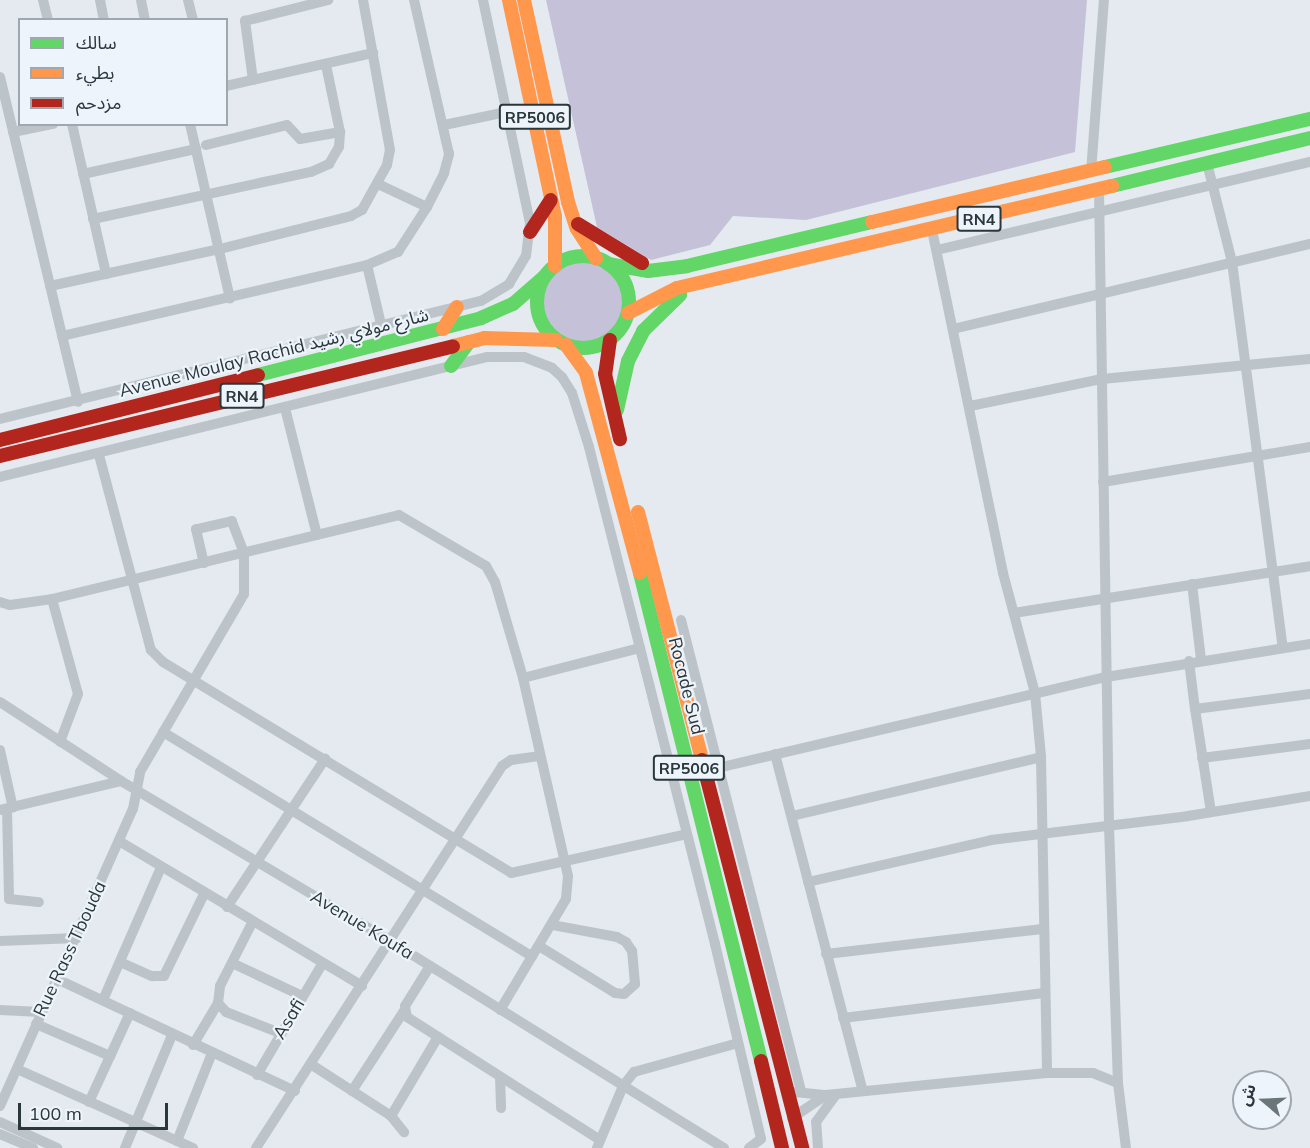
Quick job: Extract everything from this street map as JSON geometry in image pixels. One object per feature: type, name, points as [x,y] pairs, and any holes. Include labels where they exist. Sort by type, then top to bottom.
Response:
[{"type":"main road","name":"RP5006","points":[[509,0],[557,234],[550,271]]},
{"type":"main road","name":"RP5006","points":[[524,0],[573,220],[602,261]]},
{"type":"main road","name":"RN4","points":[[550,271],[582,256],[637,270],[665,269],[1091,172],[1310,119]]},
{"type":"main road","name":"RN4","points":[[628,313],[694,284],[932,230],[1310,138]]},
{"type":"main road","points":[[530,232],[551,200]]},
{"type":"main road","points":[[573,220],[633,260],[665,269]]},
{"type":"main road","points":[[602,261],[628,291],[628,313],[610,340]]},
{"type":"main road","points":[[550,271],[539,289],[538,310],[546,330],[561,343]]},
{"type":"main road","name":"Avenue Moulay Rachid شارع مولاي رشيد","points":[[0,440],[498,313],[550,271]]},
{"type":"main road","points":[[615,422],[628,362],[643,331],[657,313],[694,284]]},
{"type":"main road","points":[[442,329],[457,307]]},
{"type":"main road","name":"Avenue Moulay Rachid شارع مولاي رشيد","points":[[0,456],[469,342],[501,336],[561,343]]},
{"type":"main road","name":"RN4","points":[[561,343],[593,347],[610,340]]},
{"type":"main road","name":"Rocade Sud","points":[[610,340],[604,366],[615,422],[705,771],[795,1092],[794,1116],[802,1148]]},
{"type":"main road","points":[[452,366],[469,342]]},
{"type":"main road","name":"Rocade Sud","points":[[561,343],[586,373],[598,409],[782,1148]]},
{"type":"street","points":[[43,0],[48,18]]},
{"type":"street","points":[[100,0],[104,18]]},
{"type":"street","points":[[141,0],[145,18]]},
{"type":"street","points":[[188,0],[192,18]]},
{"type":"street","points":[[253,81],[245,21],[306,2],[328,0]]},
{"type":"street","points":[[50,286],[220,249],[351,216],[362,210],[378,184],[390,150],[363,0]]},
{"type":"street","points":[[62,336],[368,265],[398,252],[427,207],[447,165],[444,125],[414,0]]},
{"type":"street","points":[[0,419],[78,402],[381,324],[481,301],[509,284],[526,256],[530,232],[483,0]]},
{"type":"street","points":[[1091,172],[1104,0]]},
{"type":"street","points":[[228,86],[373,53]]},
{"type":"street","points":[[93,219],[321,168],[334,157],[340,132],[327,65]]},
{"type":"street","points":[[0,77],[78,402]]},
{"type":"street","points":[[444,125],[506,112]]},
{"type":"street","points":[[83,174],[287,125],[300,139],[340,132]]},
{"type":"street","points":[[13,132],[43,126]]},
{"type":"street","points":[[72,126],[105,274]]},
{"type":"street","points":[[191,126],[201,147],[206,195],[230,298]]},
{"type":"street","points":[[937,250],[1310,162]]},
{"type":"street","points":[[1207,163],[1232,262],[1283,648]]},
{"type":"street","points":[[378,184],[427,207]]},
{"type":"street","points":[[1098,189],[1109,826],[1118,1083],[1126,1148]]},
{"type":"street","points":[[932,230],[1014,613],[1035,693],[1041,757],[1043,993],[1047,1073]]},
{"type":"street","points":[[953,328],[1310,244]]},
{"type":"street","points":[[368,265],[381,324]]},
{"type":"street","points":[[0,477],[99,455],[501,355],[538,361],[568,384],[593,464],[761,1138]]},
{"type":"street","points":[[970,406],[1102,379],[1310,359]]},
{"type":"street","points":[[285,408],[317,535]]},
{"type":"street","points":[[580,417],[598,409]]},
{"type":"street","points":[[1103,482],[1310,447]]},
{"type":"street","points":[[99,455],[150,650],[196,680],[511,873],[687,834]]},
{"type":"street","points":[[593,464],[611,458]]},
{"type":"street","points":[[0,602],[10,605],[52,599],[399,515],[486,566],[495,582],[523,678],[568,888],[553,925],[500,1010]]},
{"type":"street","points":[[204,563],[196,533],[201,525],[232,521],[244,553]]},
{"type":"street","name":"Rue Rass Tbouda","points":[[0,1106],[133,809],[140,772],[196,680],[243,594],[244,553]]},
{"type":"street","points":[[1014,613],[1310,566]]},
{"type":"street","points":[[1192,584],[1201,659]]},
{"type":"street","points":[[52,599],[78,694],[60,742]]},
{"type":"street","points":[[681,620],[721,767],[795,1092]]},
{"type":"street","points":[[705,771],[1106,677],[1201,659],[1310,644]]},
{"type":"street","points":[[523,678],[640,648]]},
{"type":"street","points":[[1189,661],[1211,812]]},
{"type":"street","points":[[1195,709],[1310,694]]},
{"type":"street","name":"Avenue Koufa","points":[[2,706],[121,782],[390,941],[724,1148]]},
{"type":"street","points":[[163,732],[532,956]]},
{"type":"street","points":[[1202,758],[1310,744]]},
{"type":"street","points":[[0,750],[7,809],[9,899],[39,902]]},
{"type":"street","points":[[775,754],[863,1091]]},
{"type":"street","points":[[256,1148],[312,1065],[454,837],[502,766],[511,760],[539,756]]},
{"type":"street","points":[[792,816],[1041,757]]},
{"type":"street","points":[[227,906],[325,759]]},
{"type":"street","points":[[7,809],[121,782]]},
{"type":"street","points":[[808,882],[991,840],[1211,812],[1310,796]]},
{"type":"street","points":[[119,841],[204,894],[362,986]]},
{"type":"street","points":[[103,1000],[162,867]]},
{"type":"street","points":[[120,962],[152,976],[164,976],[204,894]]},
{"type":"street","points":[[193,1045],[218,1003],[220,986],[252,922]]},
{"type":"street","points":[[539,946],[615,993],[624,994],[635,984],[632,951],[626,942],[617,937],[553,925]]},
{"type":"street","points":[[826,954],[1043,929]]},
{"type":"street","points":[[0,941],[77,938]]},
{"type":"street","points":[[232,963],[302,996]]},
{"type":"street","name":"Asafi","points":[[257,1075],[322,964]]},
{"type":"street","points":[[352,1091],[430,966]]},
{"type":"street","points":[[57,980],[295,1091]]},
{"type":"street","points":[[843,1018],[1043,993]]},
{"type":"street","points":[[218,1003],[226,1012],[280,1033]]},
{"type":"street","points":[[0,1010],[41,1012]]},
{"type":"street","points":[[404,1011],[407,1017],[599,1144],[623,1086],[643,1068],[738,1043]]},
{"type":"street","points":[[89,1102],[130,1013]]},
{"type":"street","points":[[36,1024],[110,1056]]},
{"type":"street","points":[[125,1148],[172,1035]]},
{"type":"street","points":[[391,1116],[438,1037]]},
{"type":"street","points":[[177,1140],[212,1053]]},
{"type":"street","points":[[312,1065],[391,1116],[404,1132]]},
{"type":"street","points":[[17,1069],[193,1148]]},
{"type":"street","points":[[770,1096],[795,1092],[831,1094],[1047,1073],[1093,1073],[1118,1083]]},
{"type":"street","points":[[500,1077],[501,1108]]},
{"type":"street","points":[[749,1148],[777,1127],[831,1094]]},
{"type":"street","points":[[818,1148],[816,1122],[831,1094]]},
{"type":"street","points":[[0,1122],[57,1148]]},
{"type":"street","points":[[0,1134],[33,1148]]},
{"type":"shaded area","points":[[546,0],[1087,0],[1075,152],[806,220],[733,216],[710,245],[651,260],[597,227]]},
{"type":"shaded area","points":[[575,262],[591,262],[605,268],[617,280],[623,294],[623,310],[617,324],[605,336],[591,342],[575,342],[561,336],[549,324],[543,310],[543,294],[549,280],[561,268]]},
{"type":"traffic: fast","points":[[1105,167],[1310,119]]},
{"type":"traffic: fast","points":[[1112,186],[1310,138]]},
{"type":"traffic: fast","points":[[608,264],[648,271],[687,266],[872,222]]},
{"type":"traffic: fast","points":[[583,256],[609,264],[621,276],[629,302],[621,328],[609,340],[583,348],[557,340],[545,328],[537,302],[545,276],[557,264],[583,256]]},
{"type":"traffic: fast","points":[[258,375],[481,318],[513,304],[545,276]]},
{"type":"traffic: fast","points":[[617,410],[628,361],[643,331],[680,295]]},
{"type":"traffic: fast","points":[[451,366],[469,342]]},
{"type":"traffic: fast","points":[[640,573],[761,1061]]},
{"type":"traffic: slow","points":[[509,0],[555,216],[555,266]]},
{"type":"traffic: slow","points":[[524,0],[568,202],[577,229],[596,258]]},
{"type":"traffic: slow","points":[[872,222],[1105,167]]},
{"type":"traffic: slow","points":[[628,313],[677,288],[1112,186]]},
{"type":"traffic: slow","points":[[443,329],[457,307]]},
{"type":"traffic: slow","points":[[453,346],[484,338],[556,340]]},
{"type":"traffic: slow","points":[[566,345],[586,373],[640,573]]},
{"type":"traffic: slow","points":[[638,512],[702,760]]},
{"type":"traffic: jam","points":[[530,232],[551,200]]},
{"type":"traffic: jam","points":[[578,224],[642,263]]},
{"type":"traffic: jam","points":[[610,340],[605,374],[620,439]]},
{"type":"traffic: jam","points":[[0,456],[453,346]]},
{"type":"traffic: jam","points":[[0,440],[258,375]]},
{"type":"traffic: jam","points":[[702,760],[802,1148]]},
{"type":"traffic: jam","points":[[761,1061],[782,1148]]}]
